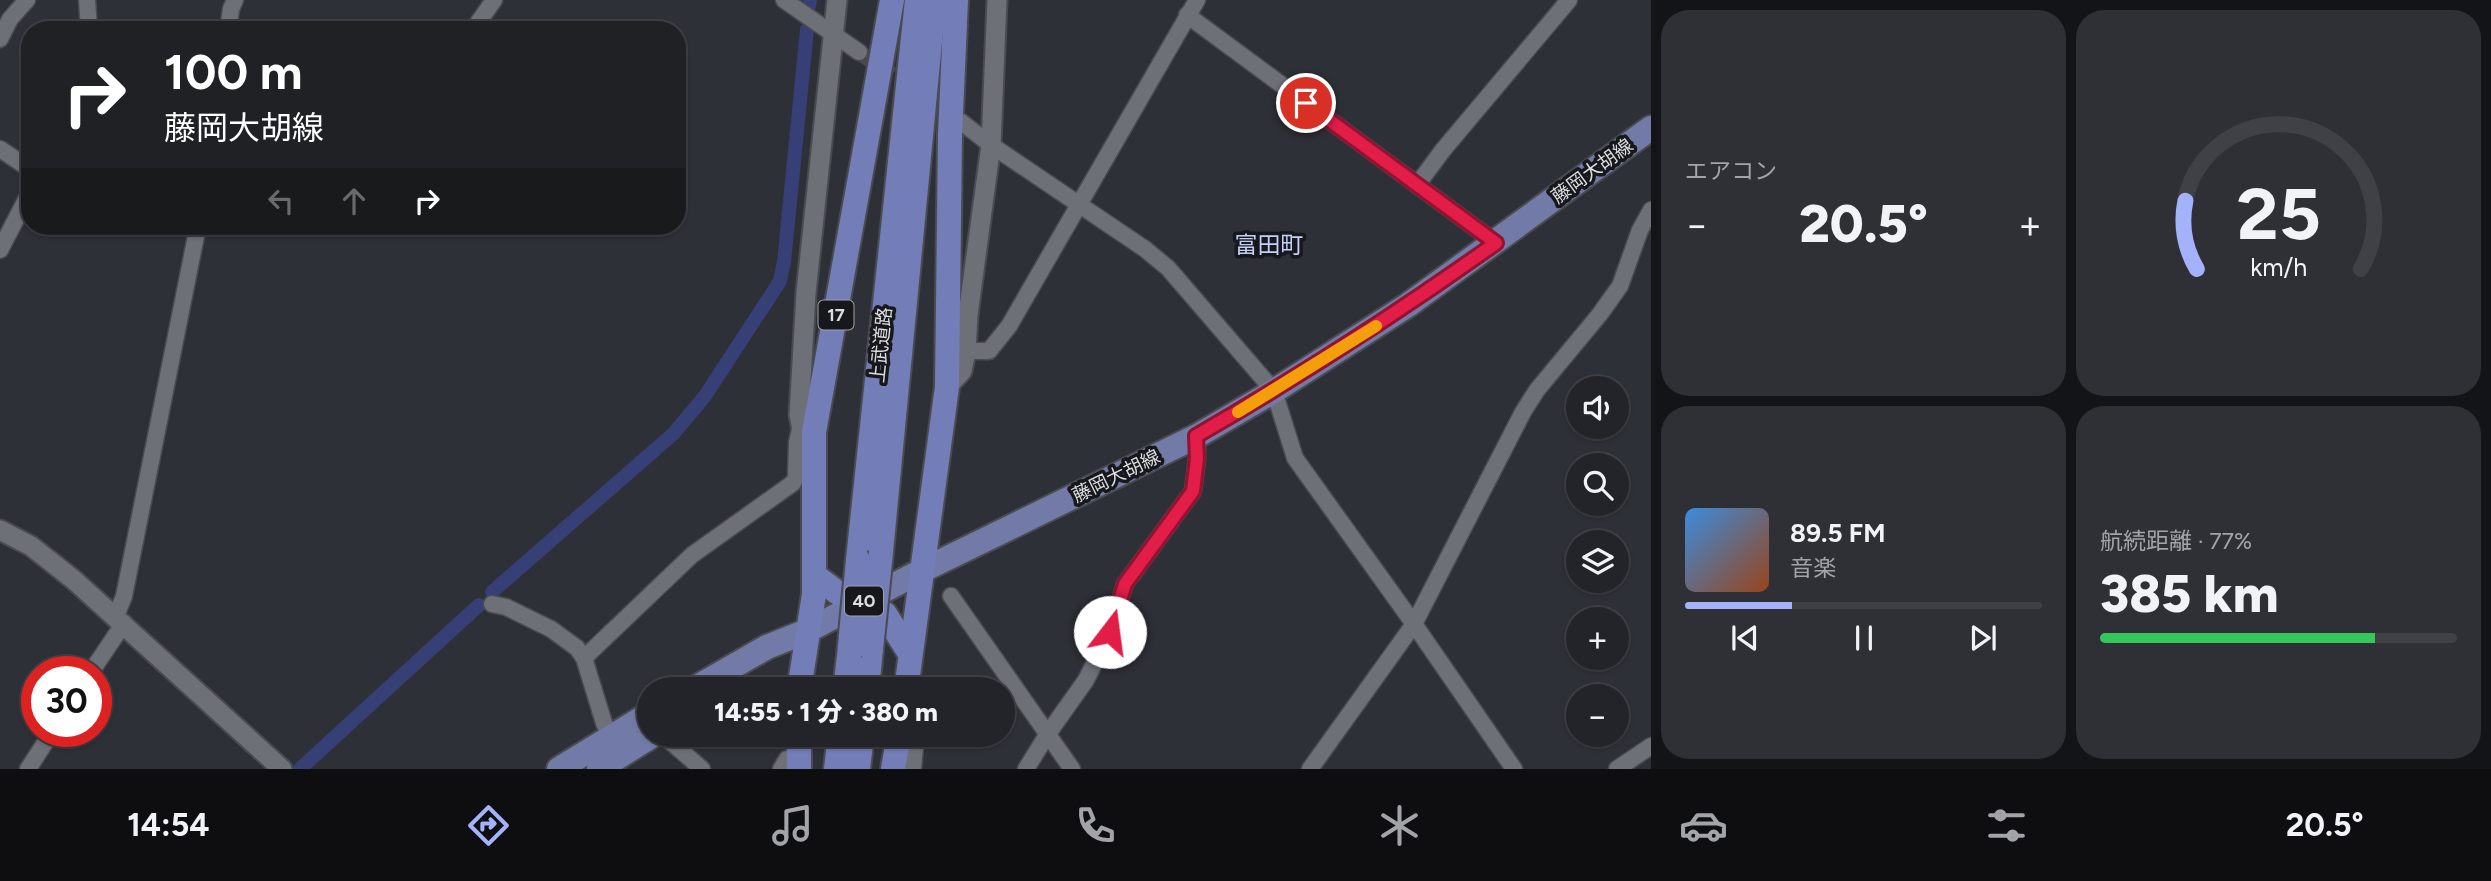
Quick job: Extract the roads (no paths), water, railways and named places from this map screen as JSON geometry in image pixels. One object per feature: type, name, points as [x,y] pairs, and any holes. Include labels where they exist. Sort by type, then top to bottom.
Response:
[{"type":"highway","name":"17","points":[[801,677],[814,594],[808,428],[892,0]]},
{"type":"highway","name":"上武道路","points":[[865,677],[860,653],[858,560],[917,0]]},
{"type":"highway","name":"上武道路","points":[[850,677],[860,653],[881,552],[934,0]]},
{"type":"highway","points":[[907,677],[947,387],[950,135],[956,0]]},
{"type":"highway","points":[[814,575],[838,593],[866,600],[890,620],[909,652]]},
{"type":"highway","points":[[836,769],[839,747]]},
{"type":"highway","points":[[858,769],[861,747]]},
{"type":"highway","points":[[893,769],[897,747]]},
{"type":"main road","name":"藤岡大胡線","points":[[715,677],[767,647],[807,631],[921,571],[1196,436],[1274,391],[1408,305],[1651,128]]},
{"type":"main road","name":"藤岡大胡線","points":[[746,677],[807,631]]},
{"type":"main road","points":[[559,769],[637,721]]},
{"type":"main road","points":[[599,769],[637,745]]},
{"type":"street","points":[[1,33],[27,0]]},
{"type":"street","points":[[87,0],[88,21]]},
{"type":"street","points":[[229,21],[230,9],[235,0]]},
{"type":"street","points":[[479,21],[494,0]]},
{"type":"street","points":[[784,0],[859,52]]},
{"type":"street","points":[[584,658],[692,555],[793,483],[796,477],[797,442],[808,428],[799,415],[806,293],[838,0]]},
{"type":"street","points":[[947,387],[962,371],[966,351],[968,316],[991,145],[997,0]]},
{"type":"street","points":[[966,351],[989,351],[1009,326],[1197,0]]},
{"type":"street","points":[[1417,185],[1443,150],[1569,0]]},
{"type":"street","points":[[1186,15],[1496,243]]},
{"type":"street","points":[[960,121],[1145,249],[1168,268],[1274,391],[1295,458],[1514,769]]},
{"type":"street","points":[[0,149],[21,163]]},
{"type":"street","points":[[0,250],[21,209]]},
{"type":"street","points":[[1310,769],[1414,624],[1523,412],[1537,390],[1620,286],[1640,230],[1651,210]]},
{"type":"street","points":[[100,656],[120,619],[196,235]]},
{"type":"street","points":[[1026,769],[1092,668],[1110,632],[1125,584],[1193,491],[1197,459],[1196,436]]},
{"type":"street","points":[[0,530],[48,559],[120,619],[282,769]]},
{"type":"street","points":[[951,596],[1072,769]]},
{"type":"street","points":[[492,604],[506,607],[563,636],[578,648],[584,658],[610,736]]},
{"type":"street","points":[[1617,769],[1651,746]]},
{"type":"street","points":[[28,769],[42,747]]},
{"type":"street","points":[[677,747],[702,769]]},
{"type":"street","points":[[913,769],[915,747]]},
{"type":"waterway","points":[[809,6],[810,0]]},
{"type":"waterway","points":[[492,592],[673,434],[705,396],[780,281],[807,30]]},
{"type":"waterway","points":[[300,769],[479,605]]},
{"type":"tunnel","points":[[859,52],[955,118]]},
{"type":"district","name":"富田町","points":[[1269,245]]}]
